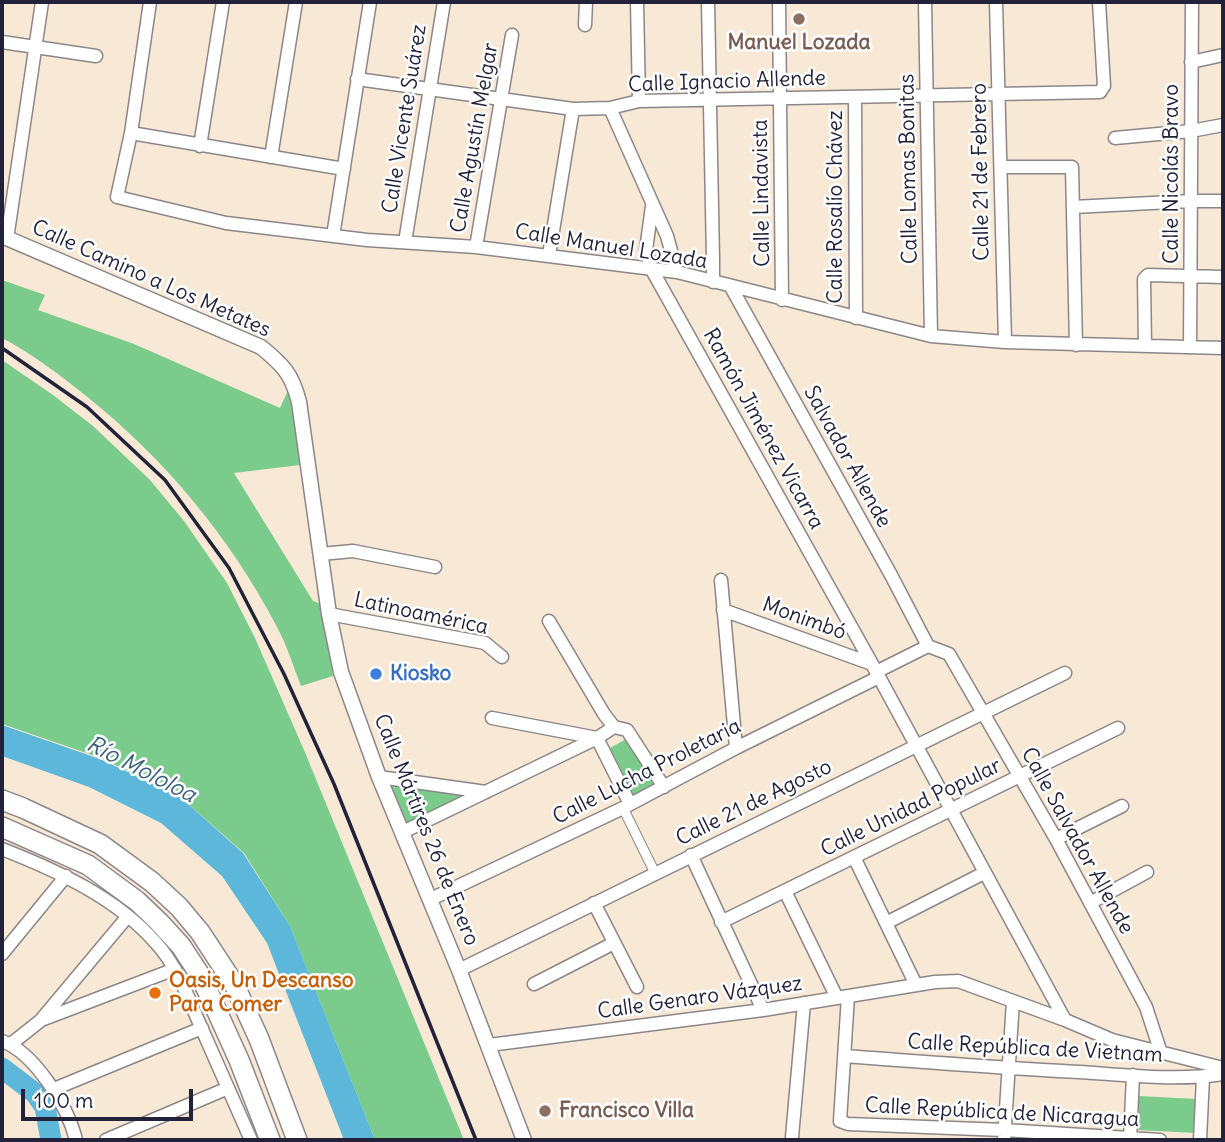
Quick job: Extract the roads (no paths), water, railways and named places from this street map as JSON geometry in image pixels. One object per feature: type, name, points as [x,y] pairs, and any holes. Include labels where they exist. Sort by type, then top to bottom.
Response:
[{"type":"main road","points":[[2,800],[100,844],[152,882],[179,907],[234,984],[259,1039],[297,1140]]},
{"type":"main road","points":[[2,827],[88,865],[137,901],[181,946],[210,996],[239,1060],[270,1140]]},
{"type":"street","points":[[4,238],[42,2]]},
{"type":"street","points":[[150,2],[131,133],[344,169]]},
{"type":"street","points":[[201,146],[223,2]]},
{"type":"street","points":[[271,157],[296,2]]},
{"type":"street","points":[[333,236],[370,2]]},
{"type":"street","name":"Calle Vicente Suárez","points":[[405,242],[444,2]]},
{"type":"street","points":[[585,24],[586,2]]},
{"type":"street","points":[[637,2],[639,102]]},
{"type":"street","points":[[708,2],[712,282]]},
{"type":"street","name":"Calle Lindavista","points":[[779,2],[782,300]]},
{"type":"street","name":"Calle Lomas Bonitas","points":[[925,2],[931,336]]},
{"type":"street","name":"Calle 21 de Febrero","points":[[996,2],[1005,342]]},
{"type":"street","name":"Calle Ignacio Allende","points":[[357,79],[573,109],[610,108],[639,102],[1100,92],[1104,86],[1099,2]]},
{"type":"street","name":"Calle Nicolás Bravo","points":[[1190,347],[1192,2]]},
{"type":"street","name":"Calle Agustín Melgar","points":[[476,247],[512,35]]},
{"type":"street","points":[[2,41],[96,56]]},
{"type":"street","points":[[1191,62],[1223,55]]},
{"type":"street","name":"Calle Rosalío Chávez","points":[[855,97],[856,318]]},
{"type":"street","points":[[610,108],[667,236],[677,272]]},
{"type":"street","points":[[550,255],[573,109]]},
{"type":"street","points":[[1115,138],[1191,131],[1223,125]]},
{"type":"street","name":"Calle Manuel Lozada","points":[[131,133],[117,197],[226,223],[367,240],[550,255],[677,272],[931,336],[1076,345],[1223,348]]},
{"type":"street","points":[[1000,167],[1072,167],[1076,345]]},
{"type":"street","points":[[1073,207],[1223,201]]},
{"type":"street","name":"Ramón Jiménez Vicarra","points":[[652,206],[646,250],[652,270],[876,671],[1065,1020]]},
{"type":"street","name":"Calle Camino a Los Metates","points":[[4,238],[261,347],[290,375],[299,402]]},
{"type":"street","points":[[1144,346],[1144,279],[1148,275],[1223,277]]},
{"type":"street","name":"Salvador Allende","points":[[731,286],[928,646]]},
{"type":"street","name":"Calle Mártires 26 de Enero","points":[[299,402],[329,614],[341,672],[379,777],[489,1045],[524,1140]]},
{"type":"street","points":[[321,554],[353,551],[435,567]]},
{"type":"street","points":[[721,580],[736,748]]},
{"type":"street","name":"Monimbó","points":[[723,610],[876,671]]},
{"type":"street","name":"Latinoamérica","points":[[329,614],[485,643],[502,657]]},
{"type":"street","points":[[549,621],[604,714],[614,727],[627,730],[664,787]]},
{"type":"street","name":"Calle Lucha Proletaria","points":[[430,899],[664,787],[876,671],[928,646]]},
{"type":"street","name":"Calle Salvador Allende","points":[[928,646],[949,653],[1020,776],[1146,1007],[1161,1053]]},
{"type":"street","name":"Calle 21 de Agosto","points":[[459,970],[1065,673]]},
{"type":"street","points":[[492,718],[597,738]]},
{"type":"street","points":[[402,832],[597,738],[614,727]]},
{"type":"street","name":"Calle Unidad Popular","points":[[720,922],[1118,728]]},
{"type":"street","points":[[597,738],[655,873]]},
{"type":"street","points":[[379,777],[487,792]]},
{"type":"street","points":[[1056,839],[1122,806]]},
{"type":"street","points":[[2,849],[66,876],[128,916],[156,943],[175,969],[251,1140]]},
{"type":"street","points":[[691,855],[762,1010]]},
{"type":"street","points":[[854,858],[916,985]]},
{"type":"street","points":[[1090,902],[1147,872]]},
{"type":"street","points":[[886,923],[984,873]]},
{"type":"street","points":[[2,954],[66,876]]},
{"type":"street","points":[[785,891],[842,997],[845,1056]]},
{"type":"street","points":[[594,904],[636,987]]},
{"type":"street","points":[[40,1021],[128,916]]},
{"type":"street","points":[[534,984],[614,943]]},
{"type":"street","points":[[76,1140],[54,1089],[36,1068],[7,1043],[40,1021],[175,969]]},
{"type":"street","name":"Calle Genaro Vázquez","points":[[489,1045],[762,1010],[916,985],[958,981],[1013,1000]]},
{"type":"street","points":[[1004,1135],[1013,1000],[1112,1040],[1223,1068]]},
{"type":"street","points":[[793,1137],[804,1003]]},
{"type":"street","points":[[54,1089],[202,1028]]},
{"type":"street","name":"Calle República de Vietnam","points":[[845,1056],[1133,1075],[1203,1077],[1223,1074]]},
{"type":"street","name":"Calle República de Nicaragua","points":[[845,1056],[840,1121],[848,1124],[1004,1135],[1160,1140]]},
{"type":"street","points":[[1130,1139],[1133,1075]]},
{"type":"street","points":[[1200,1140],[1203,1077]]},
{"type":"street","points":[[106,1140],[228,1088]]},
{"type":"water","points":[[2,725],[100,759],[179,796],[243,853],[290,926],[375,1140],[344,1140],[267,943],[222,876],[161,823],[89,787],[2,756]]},
{"type":"waterway","points":[[2,1068],[35,1093],[45,1107],[51,1140]]},
{"type":"railway","points":[[2,348],[87,407],[165,480],[229,568],[284,674],[334,784],[476,1140]]},
{"type":"place","name":"Manuel Lozada","points":[[799,19]]},
{"type":"place","name":"Kiosko","points":[[376,674]]},
{"type":"place","name":"Oasis, Un Descanso Para Comer","points":[[155,993]]},
{"type":"place","name":"Francisco Villa","points":[[545,1111]]},
{"type":"water label","name":"Río Mololoa","points":[[141,770]]}]
